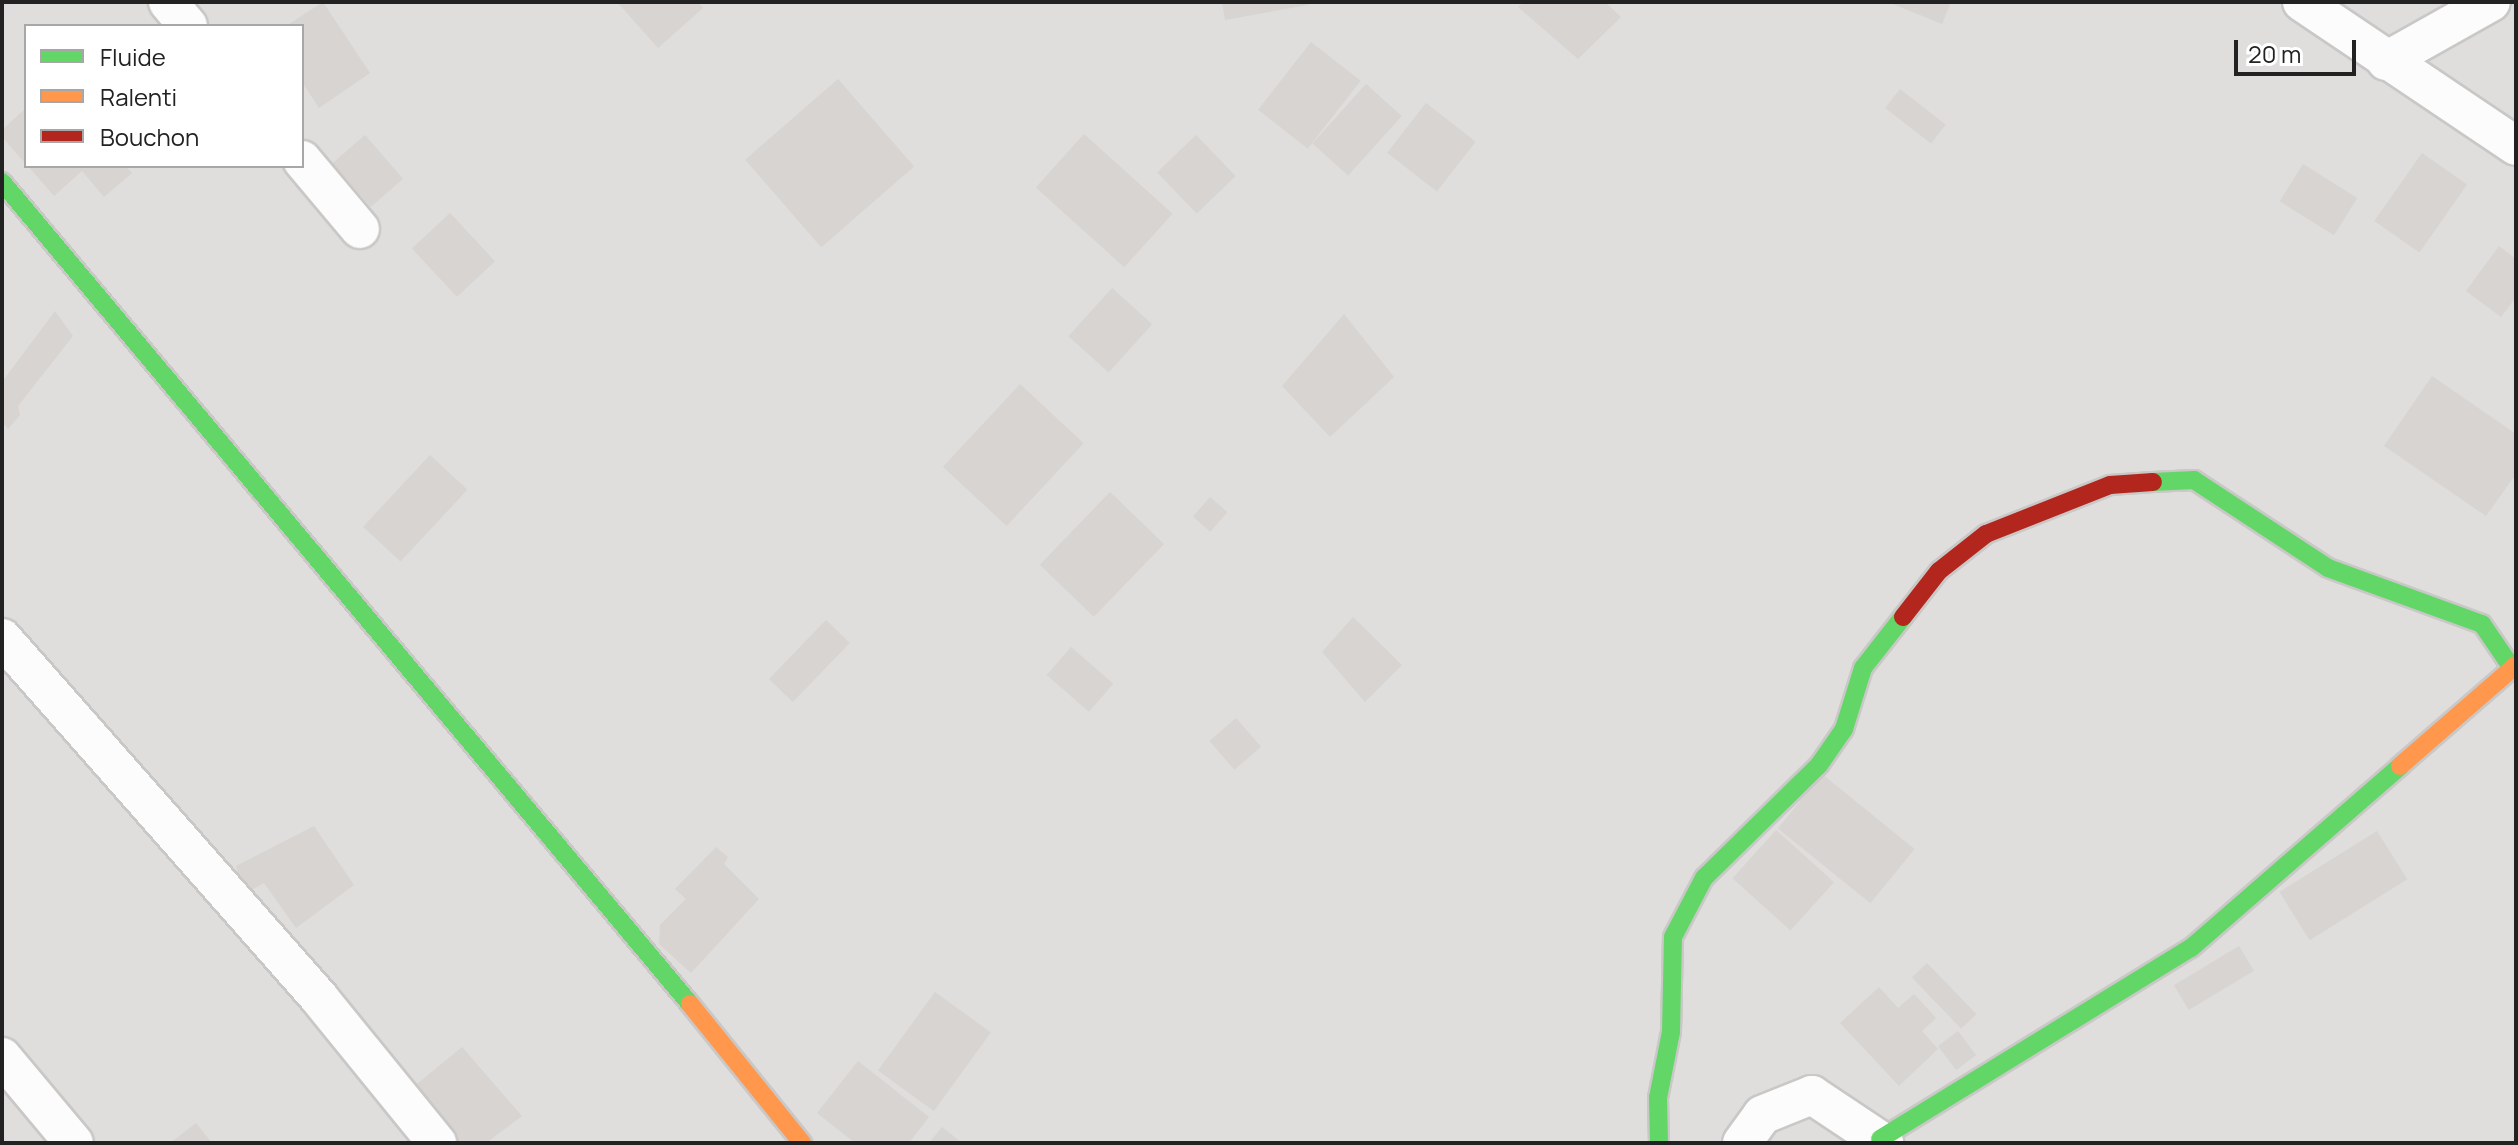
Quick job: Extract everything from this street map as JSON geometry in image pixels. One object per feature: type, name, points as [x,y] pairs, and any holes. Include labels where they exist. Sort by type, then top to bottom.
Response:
[{"type":"street","points":[[168,2],[186,24]]},
{"type":"street","points":[[2302,2],[2516,146]]},
{"type":"street","points":[[2386,61],[2491,2]]},
{"type":"street","points":[[304,162],[360,229]]},
{"type":"street","points":[[2,182],[612,907],[802,1143]]},
{"type":"street","points":[[1659,1143],[1658,1098],[1671,1032],[1673,937],[1704,878],[1819,765],[1844,729],[1863,668],[1939,571],[1986,534],[2036,510],[2110,485],[2194,480],[2328,568],[2482,624],[2514,667],[2191,948],[1882,1141],[1812,1095],[1762,1115],[1742,1143]]},
{"type":"street","points":[[2,638],[320,999],[437,1143]]},
{"type":"street","points":[[2,1057],[74,1143]]},
{"type":"shaded area","points":[[2,2],[2516,2],[2516,1143],[2,1143]]},
{"type":"building","points":[[323,2],[370,73],[319,108],[304,85],[304,24],[289,24]]},
{"type":"building","points":[[617,2],[698,2],[703,8],[658,48]]},
{"type":"building","points":[[1222,2],[1308,2],[1308,5],[1225,20]]},
{"type":"building","points":[[1524,2],[1605,2],[1621,17],[1578,59],[1518,7]]},
{"type":"building","points":[[1888,2],[1951,2],[1942,24]]},
{"type":"building","points":[[1311,42],[1361,81],[1308,149],[1258,110]]},
{"type":"building","points":[[838,79],[914,167],[821,247],[745,160]]},
{"type":"building","points":[[1366,84],[1402,116],[1348,176],[1312,143]]},
{"type":"building","points":[[1900,89],[1946,125],[1931,144],[1885,108]]},
{"type":"building","points":[[1426,103],[1476,142],[1437,191],[1387,153]]},
{"type":"building","points":[[24,110],[24,162],[2,137],[2,130]]},
{"type":"building","points":[[1084,134],[1172,214],[1124,267],[1036,188]]},
{"type":"building","points":[[365,135],[403,179],[371,207],[333,163]]},
{"type":"building","points":[[1196,135],[1236,176],[1197,214],[1157,173]]},
{"type":"building","points":[[2422,153],[2467,185],[2419,253],[2374,221]]},
{"type":"building","points":[[2303,164],[2357,198],[2334,235],[2280,201]]},
{"type":"building","points":[[30,168],[128,168],[132,173],[104,197],[82,171],[54,196]]},
{"type":"building","points":[[450,213],[495,261],[457,297],[412,248]]},
{"type":"building","points":[[2499,246],[2516,259],[2516,297],[2501,317],[2466,291]]},
{"type":"building","points":[[1112,288],[1152,324],[1109,372],[1069,336]]},
{"type":"building","points":[[55,311],[73,336],[18,406],[20,415],[8,429],[2,422],[2,382]]},
{"type":"building","points":[[1344,314],[1394,377],[1330,437],[1282,386]]},
{"type":"building","points":[[2432,376],[2516,434],[2516,474],[2486,516],[2384,446]]},
{"type":"building","points":[[1020,384],[1084,443],[1007,526],[943,467]]},
{"type":"building","points":[[430,455],[467,490],[400,561],[363,527]]},
{"type":"building","points":[[1110,492],[1164,544],[1094,617],[1040,565]]},
{"type":"building","points":[[1210,497],[1227,512],[1210,532],[1193,517]]},
{"type":"building","points":[[1353,617],[1402,665],[1365,702],[1322,652]]},
{"type":"building","points":[[826,620],[850,643],[793,702],[769,679]]},
{"type":"building","points":[[1071,647],[1113,684],[1089,712],[1047,675]]},
{"type":"building","points":[[1236,718],[1261,747],[1235,770],[1210,741]]},
{"type":"building","points":[[1822,774],[1914,849],[1870,903],[1778,828]]},
{"type":"building","points":[[314,826],[354,885],[296,928],[264,883],[244,894],[236,866]]},
{"type":"building","points":[[1776,830],[1834,882],[1790,930],[1733,878]]},
{"type":"building","points":[[2377,831],[2407,879],[2310,940],[2279,892]]},
{"type":"building","points":[[716,847],[728,857],[724,864],[759,899],[691,973],[659,944],[660,925],[686,899],[675,889]]},
{"type":"building","points":[[2239,946],[2254,971],[2189,1010],[2174,985]]},
{"type":"building","points":[[1927,963],[1976,1014],[1961,1029],[1912,978]]},
{"type":"building","points":[[1879,987],[1898,1008],[1914,994],[1936,1018],[1922,1031],[1938,1049],[1899,1086],[1840,1023]]},
{"type":"building","points":[[935,992],[991,1033],[934,1111],[878,1070]]},
{"type":"building","points":[[1958,1031],[1976,1055],[1956,1070],[1938,1046]]},
{"type":"building","points":[[462,1047],[522,1116],[486,1143],[456,1143],[412,1088]]},
{"type":"building","points":[[858,1061],[929,1117],[909,1143],[855,1143],[817,1113]]},
{"type":"building","points":[[196,1123],[212,1143],[170,1143]]},
{"type":"building","points":[[942,1127],[962,1143],[929,1143]]},
{"type":"traffic: fast","points":[[2,182],[690,1004]]},
{"type":"traffic: fast","points":[[2153,482],[2194,480],[2328,568],[2482,624],[2512,668]]},
{"type":"traffic: fast","points":[[1659,1143],[1658,1098],[1671,1032],[1673,937],[1704,878],[1819,765],[1844,729],[1863,668],[1903,617]]},
{"type":"traffic: fast","points":[[1880,1139],[2191,948],[2400,766]]},
{"type":"traffic: slow","points":[[2400,766],[2516,665]]},
{"type":"traffic: slow","points":[[690,1004],[802,1143]]},
{"type":"traffic: jam","points":[[1903,617],[1939,571],[1986,534],[2110,485],[2153,482]]}]
